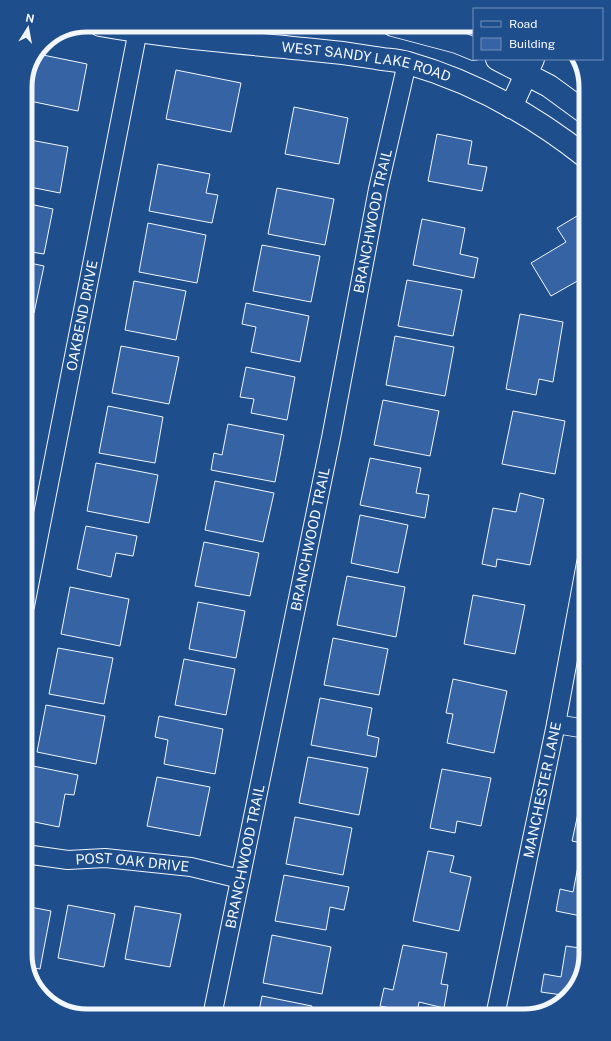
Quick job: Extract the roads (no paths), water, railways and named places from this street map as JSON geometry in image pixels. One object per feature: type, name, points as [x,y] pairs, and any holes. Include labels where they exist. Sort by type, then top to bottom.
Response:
[{"type":"main road","name":"WEST SANDY LAKE ROAD","points":[[171,32],[334,52],[407,63],[466,83],[511,106],[558,135],[579,152]]},
{"type":"main road","points":[[419,32],[457,42],[473,49]]},
{"type":"main road","points":[[502,60],[530,66],[548,86],[579,108]]},
{"type":"main road","points":[[511,106],[530,66]]},
{"type":"street","name":"OAKBEND DRIVE","points":[[32,570],[137,32]]},
{"type":"street","name":"BRANCHWOOD TRAIL","points":[[213,1009],[331,438],[378,189],[407,63]]},
{"type":"street","name":"MANCHESTER LANE","points":[[496,1009],[556,724],[579,601]]},
{"type":"street","points":[[556,724],[579,728]]},
{"type":"street","name":"POST OAK DRIVE","points":[[32,855],[68,860],[105,858],[191,867],[240,879]]}]
